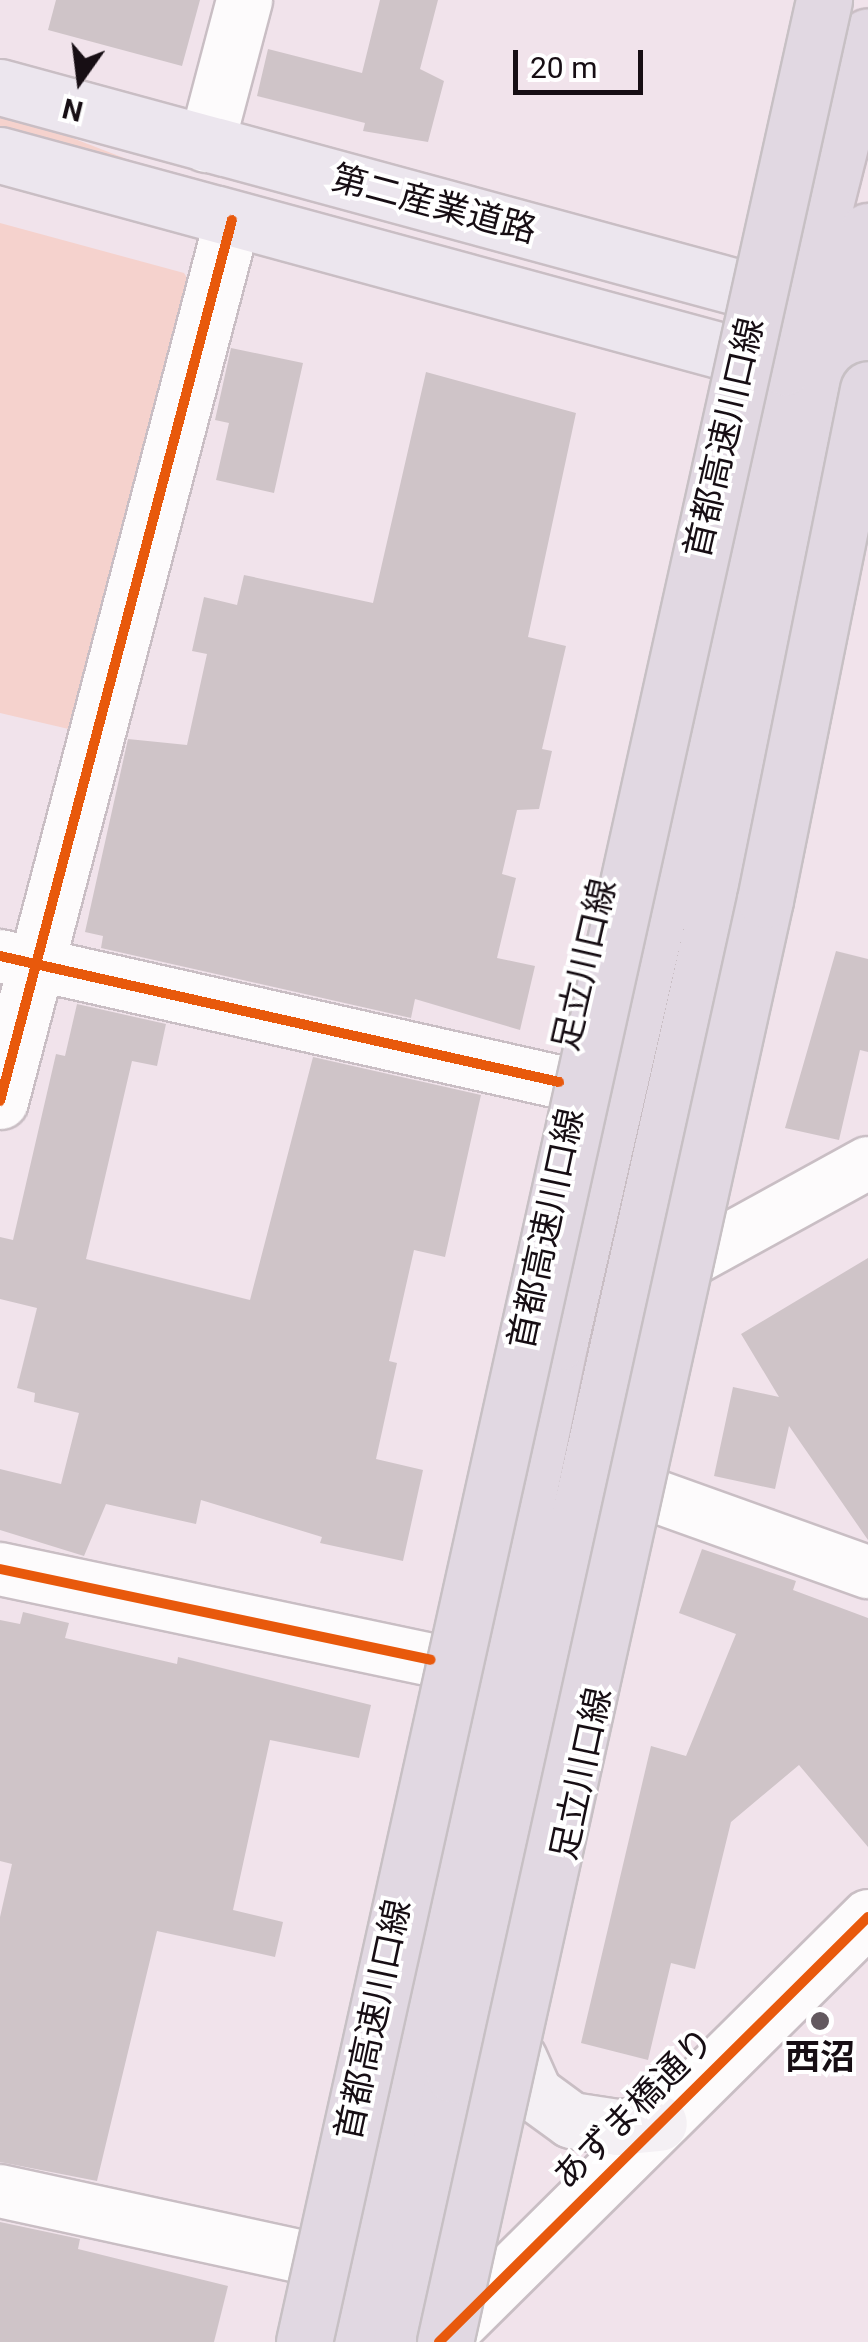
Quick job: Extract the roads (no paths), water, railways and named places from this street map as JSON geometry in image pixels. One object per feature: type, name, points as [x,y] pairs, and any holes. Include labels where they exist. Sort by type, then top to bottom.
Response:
[{"type":"highway","name":"首都高速川口線","points":[[304,2342],[824,0]]},
{"type":"highway","points":[[451,2336],[765,900],[839,383],[839,316],[868,36]]},
{"type":"highway","points":[[839,316],[868,232]]},
{"type":"highway","points":[[354,2342],[560,1342],[839,383]]},
{"type":"highway","points":[[401,2342],[454,2075],[839,383]]},
{"type":"main road","name":"足立川口線","points":[[278,2342],[723,350],[808,0]]},
{"type":"main road","name":"第二産業道路","points":[[0,87],[839,316]]},
{"type":"main road","name":"第二産業道路","points":[[0,155],[839,383]]},
{"type":"main road","name":"足立川口線","points":[[451,2336],[519,2059],[695,1258],[868,504]]},
{"type":"main road","points":[[519,2059],[534,2094],[571,2120],[618,2127],[659,2122]]},
{"type":"street","points":[[206,144],[244,0]]},
{"type":"street","points":[[0,1101],[16,960],[232,220]]},
{"type":"street","points":[[16,960],[559,1082]]},
{"type":"street","points":[[695,1258],[868,1163]]},
{"type":"street","points":[[644,1492],[868,1572]]},
{"type":"street","points":[[0,1568],[430,1660]]},
{"type":"street","name":"あずま橋通り","points":[[451,2336],[659,2122],[868,1917]]},
{"type":"street","points":[[0,2191],[298,2256]]},
{"type":"place","name":"西沼","points":[[820,2021]]}]
